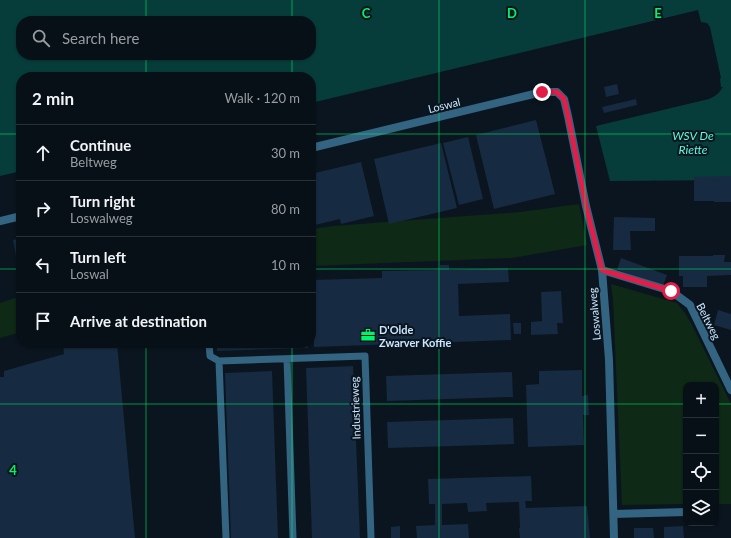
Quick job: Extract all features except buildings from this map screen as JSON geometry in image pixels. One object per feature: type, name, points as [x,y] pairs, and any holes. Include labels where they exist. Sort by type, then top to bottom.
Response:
[{"type":"street","name":"Loswal","points":[[316,147],[542,92],[557,92],[564,99],[568,116]]},
{"type":"street","name":"Loswalweg","points":[[568,116],[586,206],[602,270],[609,360],[614,538]]},
{"type":"street","points":[[0,221],[16,217]]},
{"type":"street","name":"Beltweg","points":[[602,270],[671,291],[690,305],[731,390]]},
{"type":"street","points":[[614,514],[683,512]]},
{"type":"lane","points":[[210,348],[210,356],[219,361],[226,538]]},
{"type":"lane","name":"Industrieweg","points":[[219,361],[364,356],[371,538]]},
{"type":"lane","points":[[287,359],[294,538]]},
{"type":"shaded area","points":[[579,204],[587,245],[512,258],[316,266],[316,228],[520,212]]},
{"type":"shaded area","points":[[611,284],[677,303],[691,323],[731,404],[731,504],[719,504],[719,382],[683,382],[683,504],[622,505],[613,300]]},
{"type":"shaded area","points":[[16,298],[16,333],[0,338],[0,303]]},
{"type":"water","name":"WSV De Riette","points":[[0,0],[731,0],[731,180],[610,181],[596,126],[709,99],[719,93],[723,87],[721,87],[721,78],[710,27],[707,23],[701,22],[698,10],[316,102],[316,72],[16,72],[16,172],[0,176]]},
{"type":"place","name":"D'Olde Zwarver Koffie","points":[[368,335]]},
{"type":"route","points":[[542,92],[557,92],[564,99],[586,206],[602,270],[671,291]]}]
